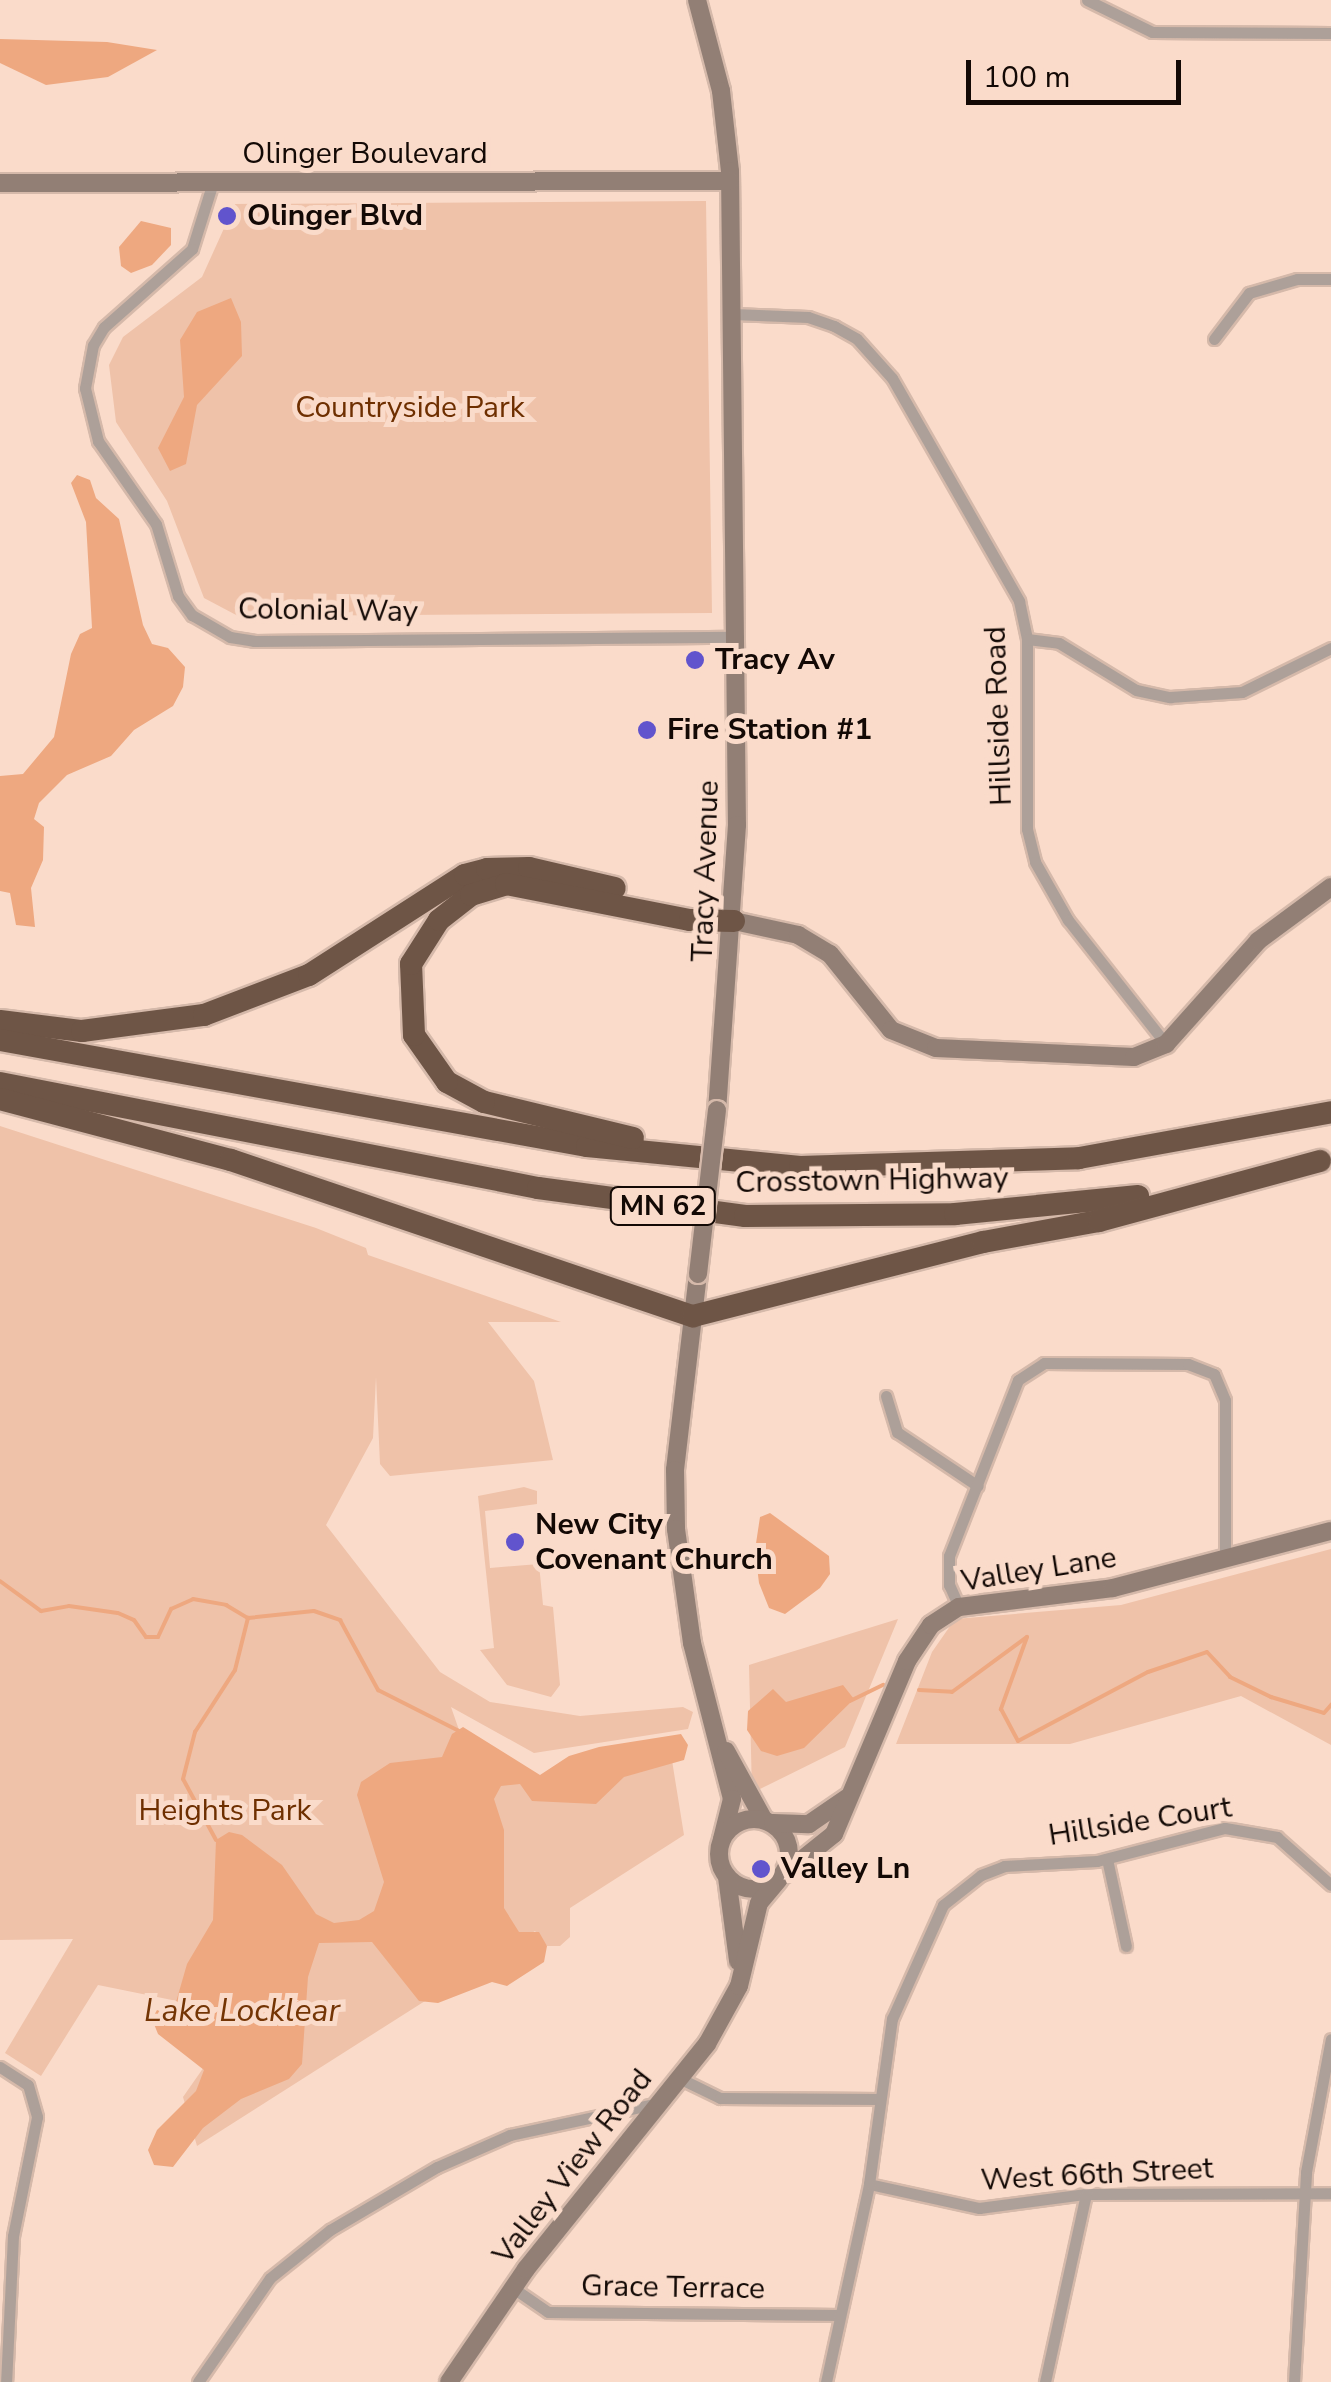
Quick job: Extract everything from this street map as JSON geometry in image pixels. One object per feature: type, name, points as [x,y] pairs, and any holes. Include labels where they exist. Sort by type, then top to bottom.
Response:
[{"type":"highway","points":[[0,1021],[82,1031],[204,1015],[309,976],[465,875],[487,869],[560,874],[734,921]]},
{"type":"highway","points":[[734,921],[690,920],[520,884],[487,888],[439,920],[420,945],[408,990],[414,1035],[448,1082],[484,1102],[618,1136],[854,1168]]},
{"type":"highway","name":"Crosstown Highway","points":[[0,1040],[587,1146],[854,1168],[1079,1158],[1331,1112]]},
{"type":"highway","name":"Crosstown Highway","points":[[0,1083],[538,1188],[745,1216],[1068,1207],[1326,1160]]},
{"type":"highway","points":[[0,1099],[230,1160],[692,1316],[1326,1160]]},
{"type":"street","name":"Tracy Avenue","points":[[697,0],[721,90],[730,181],[738,638],[734,921],[717,1110],[692,1316],[676,1529],[684,1605],[732,1801],[722,1839]]},
{"type":"street","points":[[1087,0],[1152,32],[1331,33]]},
{"type":"street","name":"Olinger Boulevard","points":[[0,184],[730,181]]},
{"type":"street","name":"Colonial Way","points":[[213,182],[192,248],[104,327],[92,345],[85,388],[98,441],[156,524],[178,596],[192,614],[230,638],[254,641],[738,638]]},
{"type":"street","points":[[1214,339],[1249,293],[1297,279],[1331,279]]},
{"type":"street","name":"Hillside Road","points":[[732,314],[808,317],[857,339],[877,357],[1008,576],[1027,639],[1026,796],[1035,862],[1068,920],[1166,1044]]},
{"type":"street","points":[[1027,639],[1059,642],[1136,690],[1170,697],[1242,692],[1331,648]]},
{"type":"street","points":[[734,921],[798,935],[830,954],[891,1030],[936,1048],[1134,1057],[1166,1044],[1258,940],[1331,886]]},
{"type":"street","points":[[959,1607],[946,1569],[1018,1380],[1030,1368],[1188,1364],[1214,1374],[1225,1400],[1225,1559]]},
{"type":"street","points":[[886,1396],[898,1432],[978,1486]]},
{"type":"street","name":"Valley Lane","points":[[781,1877],[834,1834],[908,1660],[932,1625],[959,1607],[1113,1588],[1331,1531]]},
{"type":"street","name":"Tracy Avenue","points":[[719,1739],[766,1821]]},
{"type":"street","name":"Valley Lane","points":[[766,1821],[791,1826],[824,1819],[856,1785]]},
{"type":"street","points":[[728,1878],[747,1889],[781,1877],[789,1848],[766,1821],[737,1824],[722,1839],[719,1859],[728,1878],[739,1986]]},
{"type":"street","name":"Hillside Court","points":[[869,2184],[892,2019],[943,1905],[981,1875],[1004,1866],[1106,1859],[1200,1832],[1250,1830],[1299,1850],[1331,1885]]},
{"type":"street","points":[[1106,1859],[1126,1946]]},
{"type":"street","name":"Valley View Road","points":[[449,2382],[512,2288],[679,2078],[739,1986],[759,1904],[781,1877]]},
{"type":"street","points":[[1294,2382],[1305,2193],[1331,2039]]},
{"type":"street","points":[[0,2067],[28,2085],[36,2117],[13,2236],[6,2382]]},
{"type":"street","points":[[679,2078],[720,2098],[879,2099]]},
{"type":"street","points":[[198,2382],[270,2278],[330,2230],[437,2167],[510,2135],[658,2103]]},
{"type":"street","points":[[826,2382],[869,2184]]},
{"type":"street","name":"West 66th Street","points":[[869,2184],[979,2208],[1086,2194],[1331,2193]]},
{"type":"street","points":[[1045,2382],[1086,2194]]},
{"type":"street","name":"Grace Terrace","points":[[512,2288],[548,2312],[840,2315]]},
{"type":"green space","name":"Countryside Park","points":[[706,201],[712,613],[238,616],[204,598],[167,501],[116,422],[109,365],[123,337],[202,277],[235,204]]},
{"type":"green space","name":"Heights Park","points":[[0,1126],[316,1228],[366,1248],[368,1255],[561,1322],[488,1322],[534,1381],[553,1460],[390,1476],[380,1464],[376,1377],[373,1438],[326,1525],[440,1672],[490,1702],[580,1716],[683,1707],[693,1712],[688,1729],[534,1753],[451,1707],[459,1730],[536,1785],[670,1748],[684,1835],[570,1908],[570,1937],[560,1946],[547,1946],[535,1931],[197,2146],[183,2097],[241,2014],[98,1985],[41,2076],[5,2053],[73,1939],[0,1940]]},
{"type":"green space","points":[[524,1487],[537,1491],[537,1504],[485,1511],[490,1568],[539,1564],[543,1605],[553,1607],[560,1685],[551,1697],[507,1685],[480,1650],[494,1648],[478,1496]]},
{"type":"green space","points":[[1331,1549],[1331,1745],[1241,1696],[1070,1744],[896,1744],[932,1652],[955,1619],[1121,1605]]},
{"type":"green space","points":[[898,1619],[845,1747],[752,1793],[749,1665]]},
{"type":"water","points":[[0,39],[107,42],[157,50],[108,77],[46,85],[0,63]]},
{"type":"water","points":[[141,221],[171,228],[171,245],[152,265],[131,273],[121,266],[119,247]]},
{"type":"water","points":[[231,298],[241,322],[242,356],[197,405],[186,464],[170,471],[158,448],[184,397],[180,340],[197,312]]},
{"type":"water","points":[[77,475],[90,480],[96,498],[119,519],[143,625],[152,644],[168,648],[185,667],[183,687],[173,706],[134,730],[111,756],[67,775],[39,803],[34,819],[44,827],[43,860],[31,888],[35,927],[16,925],[10,893],[0,891],[0,776],[23,774],[54,737],[71,654],[80,634],[92,628],[86,522],[71,483]]},
{"type":"water","points":[[770,1513],[829,1556],[830,1574],[820,1588],[785,1614],[769,1608],[759,1583],[755,1550],[760,1517]]},
{"type":"water","points":[[843,1685],[854,1699],[804,1748],[777,1756],[761,1751],[747,1730],[748,1711],[773,1689],[786,1702]]},
{"type":"water","name":"Lake Locklear","points":[[463,1727],[540,1775],[569,1756],[599,1747],[681,1734],[688,1745],[684,1760],[624,1777],[596,1804],[532,1801],[520,1784],[501,1786],[494,1799],[504,1830],[504,1908],[519,1932],[539,1932],[547,1946],[544,1962],[507,1986],[492,1982],[438,2003],[419,2001],[372,1942],[319,1943],[308,1977],[302,2064],[289,2079],[241,2099],[203,2128],[173,2167],[154,2165],[148,2150],[157,2130],[196,2091],[204,2070],[158,2034],[152,2019],[157,2010],[172,2016],[187,1964],[213,1920],[216,1840],[229,1832],[242,1835],[282,1865],[316,1914],[334,1923],[359,1920],[374,1911],[384,1882],[357,1795],[361,1782],[390,1763],[442,1757],[452,1734]]},
{"type":"waterway","points":[[0,1581],[41,1611],[69,1606],[118,1613],[134,1620],[146,1637],[158,1637],[171,1609],[193,1599],[226,1605],[248,1618],[314,1611],[340,1620],[378,1690],[461,1732]]},
{"type":"waterway","points":[[216,1840],[183,1779],[195,1732],[235,1670],[248,1618]]},
{"type":"waterway","points":[[919,1690],[952,1692],[1027,1637],[1001,1709],[1018,1741],[1148,1672],[1207,1652],[1230,1677],[1271,1697],[1324,1713],[1331,1705]]},
{"type":"waterway","points":[[850,1701],[883,1685]]},
{"type":"place","name":"Olinger Blvd","points":[[227,216]]},
{"type":"place","name":"Tracy Av","points":[[695,660]]},
{"type":"place","name":"Fire Station #1","points":[[647,730]]},
{"type":"place","name":"New City Covenant Church","points":[[515,1542]]},
{"type":"place","name":"Valley Ln","points":[[761,1869]]}]
